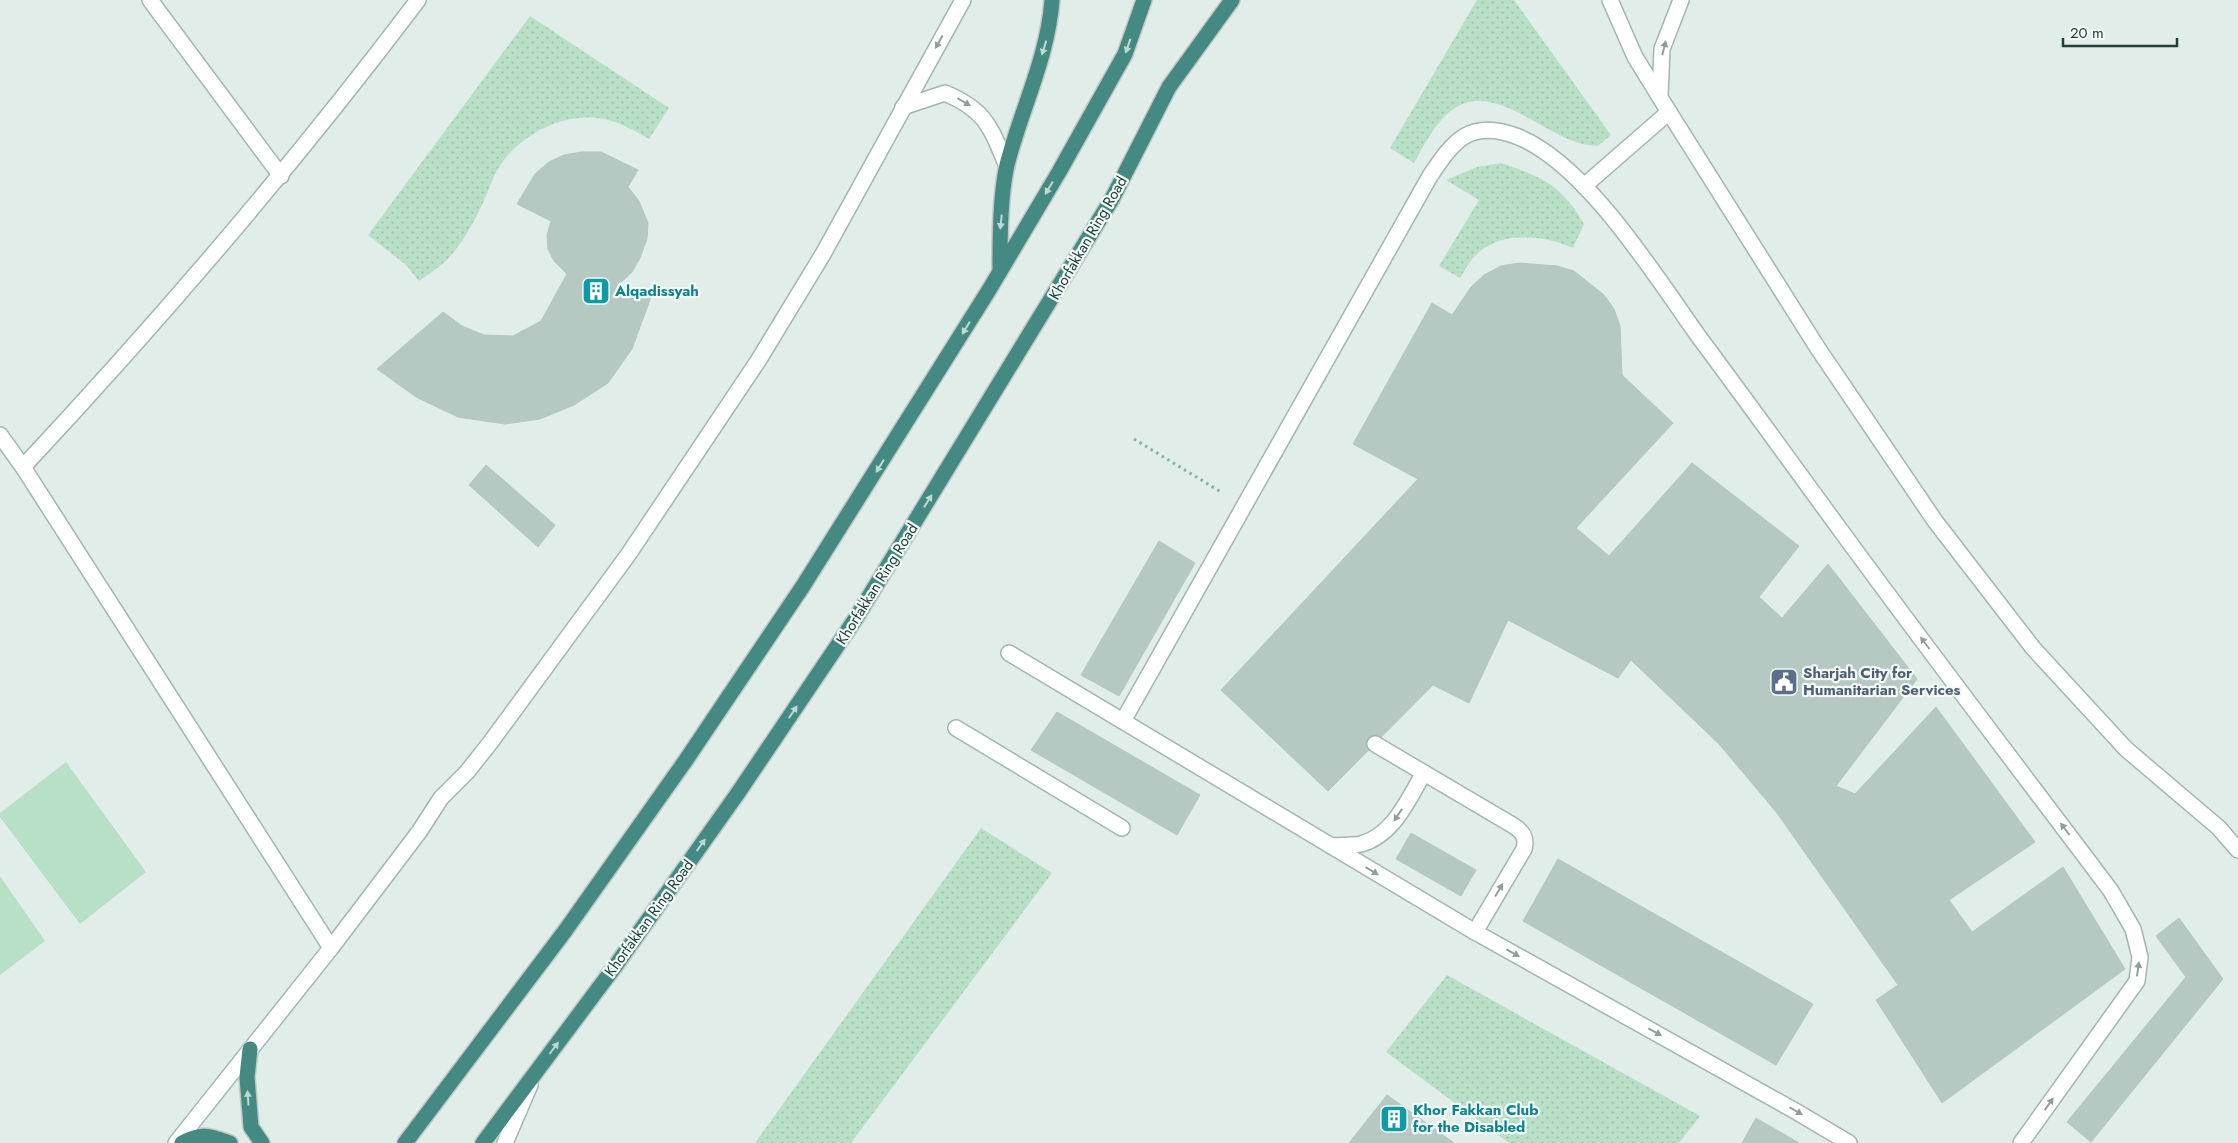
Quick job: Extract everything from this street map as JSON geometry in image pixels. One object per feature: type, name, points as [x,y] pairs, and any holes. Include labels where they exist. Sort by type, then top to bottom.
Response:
[{"type":"highway","points":[[1000,271],[1000,236],[1007,166],[1050,26],[1052,0]]},
{"type":"highway","points":[[405,1143],[565,931],[686,760],[803,586],[916,409],[1000,271],[1125,54],[1144,0]]},
{"type":"highway","name":"Khorfakkan Ring Road","points":[[483,1143],[616,965],[738,793],[856,618],[1107,207],[1169,87],[1232,0]]},
{"type":"highway","points":[[250,1049],[247,1078],[251,1127],[262,1143]]},
{"type":"highway","points":[[182,1143],[190,1138],[206,1134],[230,1143]]},
{"type":"street","points":[[150,0],[281,176]]},
{"type":"street","points":[[23,467],[124,358],[281,176],[418,0]]},
{"type":"street","points":[[176,1143],[331,948],[419,832],[441,798],[467,772],[526,696],[694,459],[758,361],[823,254],[902,107],[963,0]]},
{"type":"street","points":[[1610,0],[1635,57],[1817,348],[1947,537],[2033,648],[2126,749],[2219,828],[2238,850]]},
{"type":"street","points":[[1660,96],[1662,49],[1681,0]]},
{"type":"street","points":[[902,107],[945,93],[962,100],[976,109],[990,125],[1007,166]]},
{"type":"street","points":[[1584,186],[1669,112]]},
{"type":"street","points":[[1123,721],[1430,176],[1442,158],[1465,135],[1483,128],[1517,136],[1558,159],[1584,186],[1627,238],[1841,531],[2105,884],[2134,929],[2140,957],[2137,980],[2021,1143]]},
{"type":"street","points":[[0,435],[23,467],[331,948]]},
{"type":"street","points":[[1009,653],[1475,932],[1849,1143]]},
{"type":"street","points":[[956,728],[1122,828]]},
{"type":"street","points":[[1374,744],[1514,826],[1520,830],[1524,837],[1524,849],[1475,932]]},
{"type":"street","points":[[1330,846],[1360,844],[1380,836],[1395,820],[1424,773]]},
{"type":"street","points":[[505,1143],[536,1073]]},
{"type":"path","points":[[1134,439],[1244,505]]},
{"type":"green space","points":[[1477,0],[1514,0],[1611,135],[1598,146],[1583,144],[1565,138],[1502,105],[1470,102],[1455,108],[1442,119],[1414,163],[1390,148]]},
{"type":"green space","points":[[530,16],[669,108],[649,139],[616,122],[589,117],[559,122],[531,135],[508,155],[499,167],[468,232],[458,247],[447,260],[419,281],[406,265],[368,235]]},
{"type":"green space","points":[[1501,163],[1550,184],[1568,200],[1584,224],[1573,248],[1550,240],[1525,237],[1512,238],[1488,246],[1475,255],[1460,278],[1439,266],[1479,200],[1446,180],[1477,167]]},
{"type":"green space","points":[[66,762],[146,872],[80,924],[0,817],[0,813]]},
{"type":"green space","points":[[981,828],[1052,873],[851,1143],[755,1143]]},
{"type":"green space","points":[[0,876],[45,941],[0,975]]},
{"type":"green space","points":[[1447,975],[1700,1116],[1679,1143],[1509,1143],[1386,1052]]},
{"type":"building","name":"Alqadissyah","points":[[582,152],[601,152],[638,170],[628,187],[639,201],[648,223],[647,239],[640,258],[632,272],[618,285],[651,297],[632,349],[608,383],[574,405],[540,419],[505,424],[458,417],[416,397],[377,369],[443,312],[462,326],[484,335],[513,336],[541,321],[567,274],[554,261],[548,249],[547,235],[551,221],[517,204],[535,174],[549,162],[564,155]]},
{"type":"building","name":"Sharjah City for Humanitarian Services","points":[[1519,263],[1557,266],[1574,271],[1604,295],[1614,309],[1620,326],[1622,375],[1673,423],[1576,528],[1609,556],[1692,463],[1799,546],[1759,597],[1782,618],[1828,564],[1917,679],[1836,786],[1855,794],[1936,707],[2035,842],[1949,900],[1972,932],[2063,867],[2125,969],[1942,1103],[1876,1000],[1898,985],[1777,813],[1719,744],[1631,660],[1618,678],[1508,620],[1469,703],[1433,685],[1328,791],[1221,690],[1418,479],[1353,444],[1432,303],[1452,315],[1471,287],[1484,275],[1501,266]]},
{"type":"building","points":[[486,465],[555,525],[538,547],[469,485]]},
{"type":"building","points":[[1159,541],[1195,563],[1119,696],[1081,675]]},
{"type":"building","points":[[1057,712],[1200,795],[1177,835],[1031,750]]},
{"type":"building","points":[[1411,833],[1476,870],[1461,896],[1396,859]]},
{"type":"building","points":[[1558,859],[1813,1004],[1776,1065],[1523,921]]},
{"type":"building","points":[[2179,918],[2223,979],[2091,1142],[2067,1122],[2186,977],[2156,936]]},
{"type":"building","name":"Khor Fakkan Club for the Disabled","points":[[1387,1095],[1454,1143],[1349,1143]]},
{"type":"building","points":[[1756,1118],[1799,1143],[1742,1143]]},
{"type":"place","name":"Alqadissyah","points":[[596,291]]},
{"type":"place","name":"Sharjah City for Humanitarian Services","points":[[1784,682]]},
{"type":"place","name":"Khor Fakkan Club for the Disabled","points":[[1394,1119]]}]
